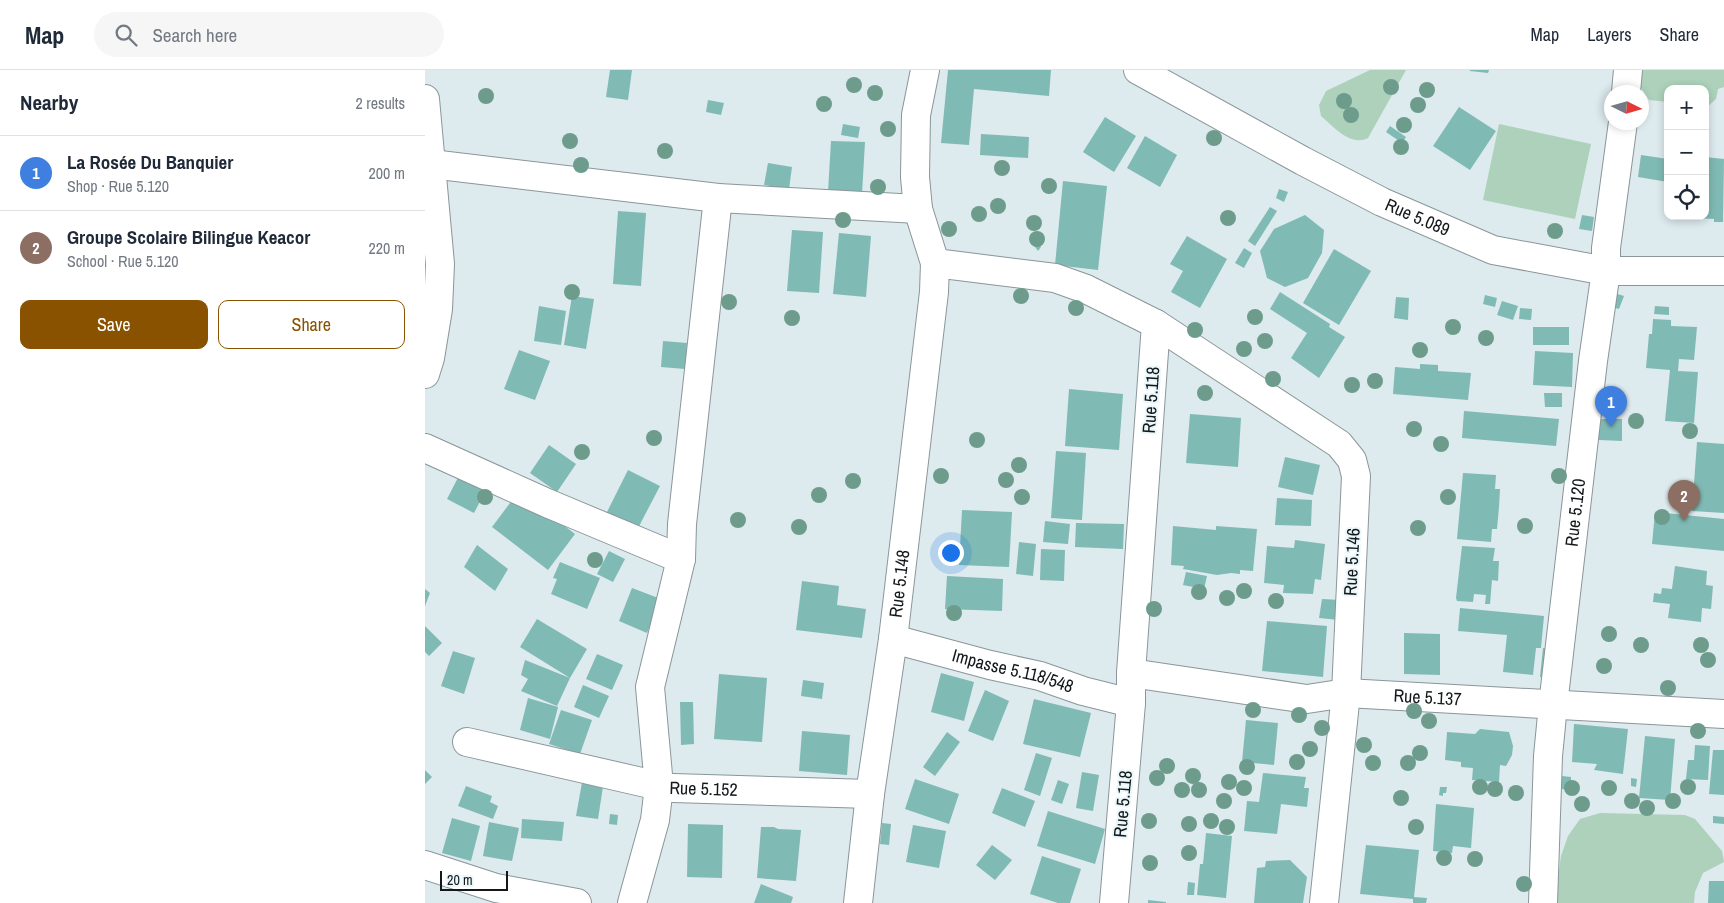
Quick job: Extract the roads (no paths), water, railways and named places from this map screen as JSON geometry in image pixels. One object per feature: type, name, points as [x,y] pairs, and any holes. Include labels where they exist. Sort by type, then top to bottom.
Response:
[{"type":"street","points":[[925,70],[916,115],[915,177],[918,209],[935,263],[1055,278],[1086,289],[1156,324]]},
{"type":"street","name":"Rue 5.089","points":[[1138,70],[1303,161],[1382,202],[1493,250],[1606,271],[1724,271]]},
{"type":"street","points":[[1627,85],[1628,70]]},
{"type":"street","points":[[425,99],[440,264],[438,309],[427,363]]},
{"type":"street","name":"Rue 5.120","points":[[1543,903],[1548,756],[1553,705],[1593,361],[1606,271],[1606,248],[1622,130]]},
{"type":"street","points":[[431,164],[717,198],[918,209]]},
{"type":"street","points":[[467,742],[659,786],[650,687],[681,559],[683,514],[717,198]]},
{"type":"street","name":"Rue 5.148","points":[[858,903],[870,794],[893,639],[934,292],[935,263]]},
{"type":"street","name":"Rue 5.118","points":[[1114,903],[1131,703],[1131,673],[1156,324]]},
{"type":"street","name":"Rue 5.146","points":[[1156,324],[1339,444],[1352,460],[1356,476],[1346,692],[1324,903]]},
{"type":"street","points":[[425,448],[547,503],[681,559]]},
{"type":"street","name":"Impasse 5.118/548","points":[[893,639],[990,665],[1040,676],[1083,691],[1131,703]]},
{"type":"street","name":"Rue 5.137","points":[[1131,673],[1307,699],[1346,692],[1724,714]]},
{"type":"street","name":"Rue 5.152","points":[[632,903],[655,820],[659,786],[870,794]]},
{"type":"street","points":[[425,865],[496,888],[577,903]]},
{"type":"place","name":"La Rosée Du Banquier","points":[[1611,427]]},
{"type":"place","name":"Groupe Scolaire Bilingue Keacor","points":[[1684,521]]}]
